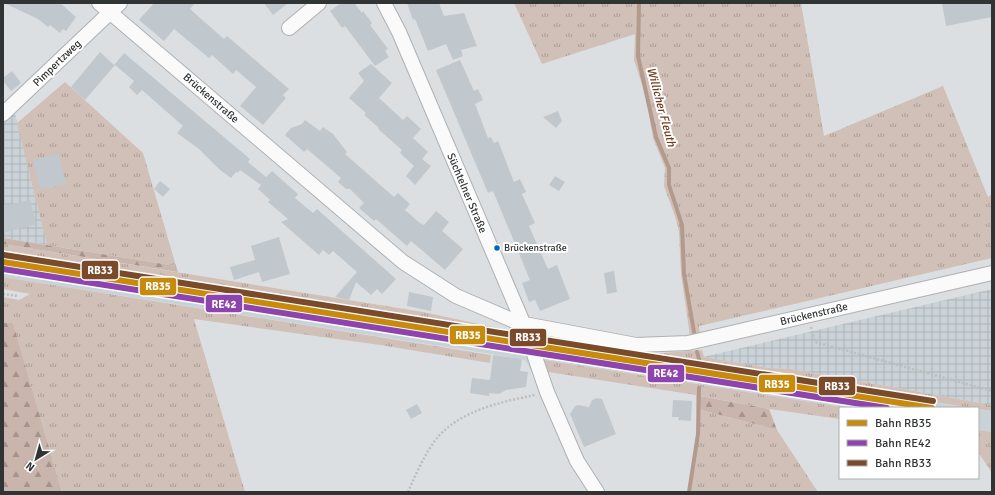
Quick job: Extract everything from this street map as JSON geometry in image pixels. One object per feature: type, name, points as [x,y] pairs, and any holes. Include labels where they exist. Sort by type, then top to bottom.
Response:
[{"type":"street","points":[[289,28],[319,3]]},
{"type":"street","name":"Süchtelner Straße","points":[[384,3],[399,32],[524,325],[547,392],[577,461],[597,492]]},
{"type":"street","name":"Brückenstraße","points":[[110,6],[403,262],[456,296],[524,325],[636,345],[681,343],[992,273]]},
{"type":"street","name":"Pimpertzweg","points":[[3,114],[110,6]]},
{"type":"path","points":[[3,294],[18,296]]},
{"type":"path","points":[[808,315],[815,342],[992,391]]},
{"type":"path","points":[[408,492],[420,466],[437,438],[456,421],[493,404],[547,392]]},
{"type":"shaded area","points":[[14,109],[47,245],[3,238],[3,120]]},
{"type":"shaded area","points":[[3,258],[484,332],[521,333],[525,340],[769,376],[964,407],[842,407],[532,358],[536,370],[530,369],[526,361],[522,359],[3,277]]},
{"type":"shaded area","points":[[992,289],[992,405],[791,369],[769,368],[703,357]]},
{"type":"shaded area","points":[[979,409],[992,411],[992,432],[979,430]]},
{"type":"green space","points":[[514,3],[801,3],[824,136],[943,86],[988,197],[992,194],[992,258],[699,326],[700,333],[690,336],[681,274],[679,232],[664,186],[665,168],[653,138],[646,97],[634,60],[635,34],[542,64]]},
{"type":"green space","points":[[65,82],[143,153],[176,266],[47,245],[17,123]]},
{"type":"green space","points":[[3,238],[176,266],[178,272],[3,244]]},
{"type":"green space","points":[[3,244],[423,312],[521,333],[484,332],[3,258]]},
{"type":"green space","points":[[3,277],[491,355],[490,363],[380,345],[194,319],[245,492],[62,492],[13,323],[3,323],[3,297],[19,300],[30,294],[3,289]]},
{"type":"green space","points":[[3,323],[13,323],[62,492],[3,492]]},
{"type":"green space","points":[[538,335],[650,354],[702,350],[704,357],[769,368],[791,369],[992,405],[992,411],[979,409],[979,407],[966,407],[538,341]]},
{"type":"green space","points":[[544,360],[842,407],[839,407],[839,419],[769,409],[701,396],[701,410],[777,430],[818,492],[688,492],[697,436],[696,395],[548,372]]},
{"type":"green space","points":[[700,396],[769,409],[777,430],[701,410]]},
{"type":"green space","points":[[979,430],[992,432],[992,473],[979,454]]},
{"type":"building","points":[[4,3],[60,3],[76,17],[66,31],[63,29],[60,33],[50,25],[48,27],[38,19]]},
{"type":"building","points":[[154,3],[195,3],[190,9],[224,39],[227,36],[289,89],[283,95],[286,98],[263,125],[240,106],[256,87],[236,70],[233,74],[212,55],[209,58],[174,29],[164,41],[139,20]]},
{"type":"building","points":[[264,3],[288,3],[273,15]]},
{"type":"building","points":[[341,3],[354,3],[362,13],[363,11],[372,23],[370,25],[388,49],[385,51],[389,57],[375,66],[345,26],[342,28],[330,11]]},
{"type":"building","points":[[407,3],[439,3],[444,16],[464,13],[477,46],[461,50],[463,56],[453,60],[446,44],[428,51],[415,19],[413,20]]},
{"type":"building","points":[[942,3],[992,3],[992,17],[946,26]]},
{"type":"building","points":[[100,52],[114,65],[124,53],[250,159],[248,162],[266,177],[272,171],[298,194],[295,198],[313,213],[317,209],[396,279],[382,294],[377,289],[371,295],[356,282],[349,300],[335,297],[357,272],[333,251],[329,255],[323,250],[319,255],[281,222],[288,219],[268,202],[270,200],[258,189],[261,185],[240,170],[231,178],[220,170],[199,149],[177,133],[183,126],[142,90],[137,95],[129,87],[134,81],[115,65],[85,100],[71,87]]},
{"type":"building","points":[[460,60],[474,91],[478,89],[483,100],[475,104],[488,138],[491,137],[494,143],[498,141],[514,182],[520,179],[526,192],[522,194],[535,223],[529,226],[548,269],[557,265],[570,299],[540,311],[535,300],[529,302],[522,283],[530,280],[493,191],[488,193],[436,70]]},
{"type":"building","points":[[371,64],[392,83],[379,98],[403,120],[407,116],[421,129],[413,138],[428,152],[422,159],[431,166],[415,185],[406,176],[414,166],[400,153],[402,150],[378,129],[379,128],[364,115],[366,113],[349,98],[364,81],[358,73]]},
{"type":"building","points":[[12,71],[21,83],[11,91],[3,81],[3,78]]},
{"type":"building","points":[[558,111],[562,121],[556,128],[543,117]]},
{"type":"building","points":[[305,120],[320,131],[323,127],[333,134],[347,152],[345,154],[394,197],[398,193],[410,204],[405,210],[420,223],[424,225],[436,211],[449,222],[442,231],[463,249],[445,270],[411,241],[407,246],[376,219],[374,221],[359,208],[364,203],[350,189],[346,189],[338,182],[341,178],[307,149],[304,152],[285,135],[291,128],[302,124]]},
{"type":"building","points":[[59,154],[66,184],[40,190],[33,160]]},
{"type":"building","points":[[555,176],[565,182],[559,191],[549,185]]},
{"type":"building","points":[[160,181],[170,189],[163,197],[154,189]]},
{"type":"building","points":[[30,200],[36,224],[3,233],[3,206]]},
{"type":"building","points":[[279,237],[290,274],[262,282],[259,272],[234,280],[230,267],[255,260],[251,246]]},
{"type":"building","points":[[614,271],[617,292],[607,294],[604,273]]},
{"type":"building","points":[[409,292],[433,297],[431,311],[407,306]]},
{"type":"building","points":[[493,355],[522,359],[520,371],[528,372],[526,387],[506,390],[499,394],[489,393],[489,396],[470,393],[472,378],[490,380]]},
{"type":"building","points":[[597,398],[602,399],[616,434],[584,447],[570,414],[575,406],[578,405],[589,407],[592,400]]},
{"type":"building","points":[[673,400],[692,401],[691,421],[678,420],[679,417],[672,417]]},
{"type":"building","points":[[417,404],[422,413],[411,419],[406,410]]},
{"type":"waterway","name":"Willicher Fleuth","points":[[639,3],[638,56],[656,137],[669,168],[669,185],[682,225],[684,274],[694,332]]},
{"type":"waterway","name":"Willicher Fleuth","points":[[697,352],[699,359]]},
{"type":"waterway","name":"Willicher Fleuth","points":[[689,492],[698,434],[699,388]]},
{"type":"rail line","name":"RB33","points":[[4,255],[933,401]]},
{"type":"rail line","name":"RB35","points":[[3,262],[926,407]]},
{"type":"rail line","name":"RE42","points":[[3,269],[881,407]]},
{"type":"place","name":"Brückenstraße","points":[[497,248]]}]
